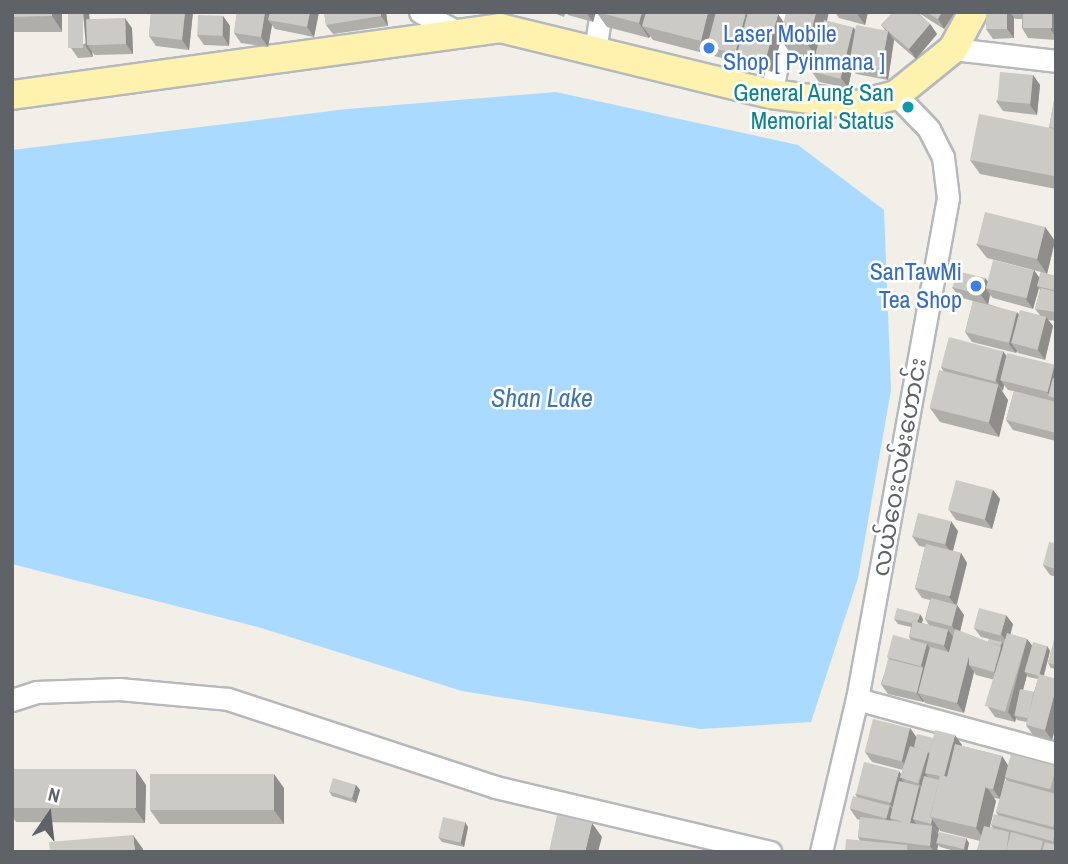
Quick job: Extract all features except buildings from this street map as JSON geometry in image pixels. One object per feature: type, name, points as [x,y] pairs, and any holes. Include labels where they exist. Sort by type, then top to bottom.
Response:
[{"type":"main road","points":[[12,95],[455,31],[522,31],[771,94],[858,105],[896,95],[953,49],[973,12]]},
{"type":"street","points":[[420,12],[455,31]]},
{"type":"street","points":[[594,50],[601,12]]},
{"type":"street","points":[[771,94],[788,12]]},
{"type":"street","points":[[953,49],[1056,61]]},
{"type":"street","name":"လယ်ဝေးလမ်းဟောင်း","points":[[821,852],[857,699],[948,198],[943,157],[929,129],[896,95]]},
{"type":"street","points":[[12,700],[36,692],[119,689],[228,699],[495,787],[770,852]]},
{"type":"street","points":[[857,699],[1056,753]]},
{"type":"water","name":"Shan Lake","points":[[556,92],[798,145],[884,210],[891,390],[858,578],[811,722],[701,729],[462,691],[258,627],[12,564],[12,150],[347,109]]},
{"type":"place","name":"Laser Mobile Shop [ Pyinmana ]","points":[[709,48]]},
{"type":"place","name":"General Aung San Memorial Status","points":[[908,107]]},
{"type":"place","name":"SanTawMi Tea Shop","points":[[976,286]]}]
